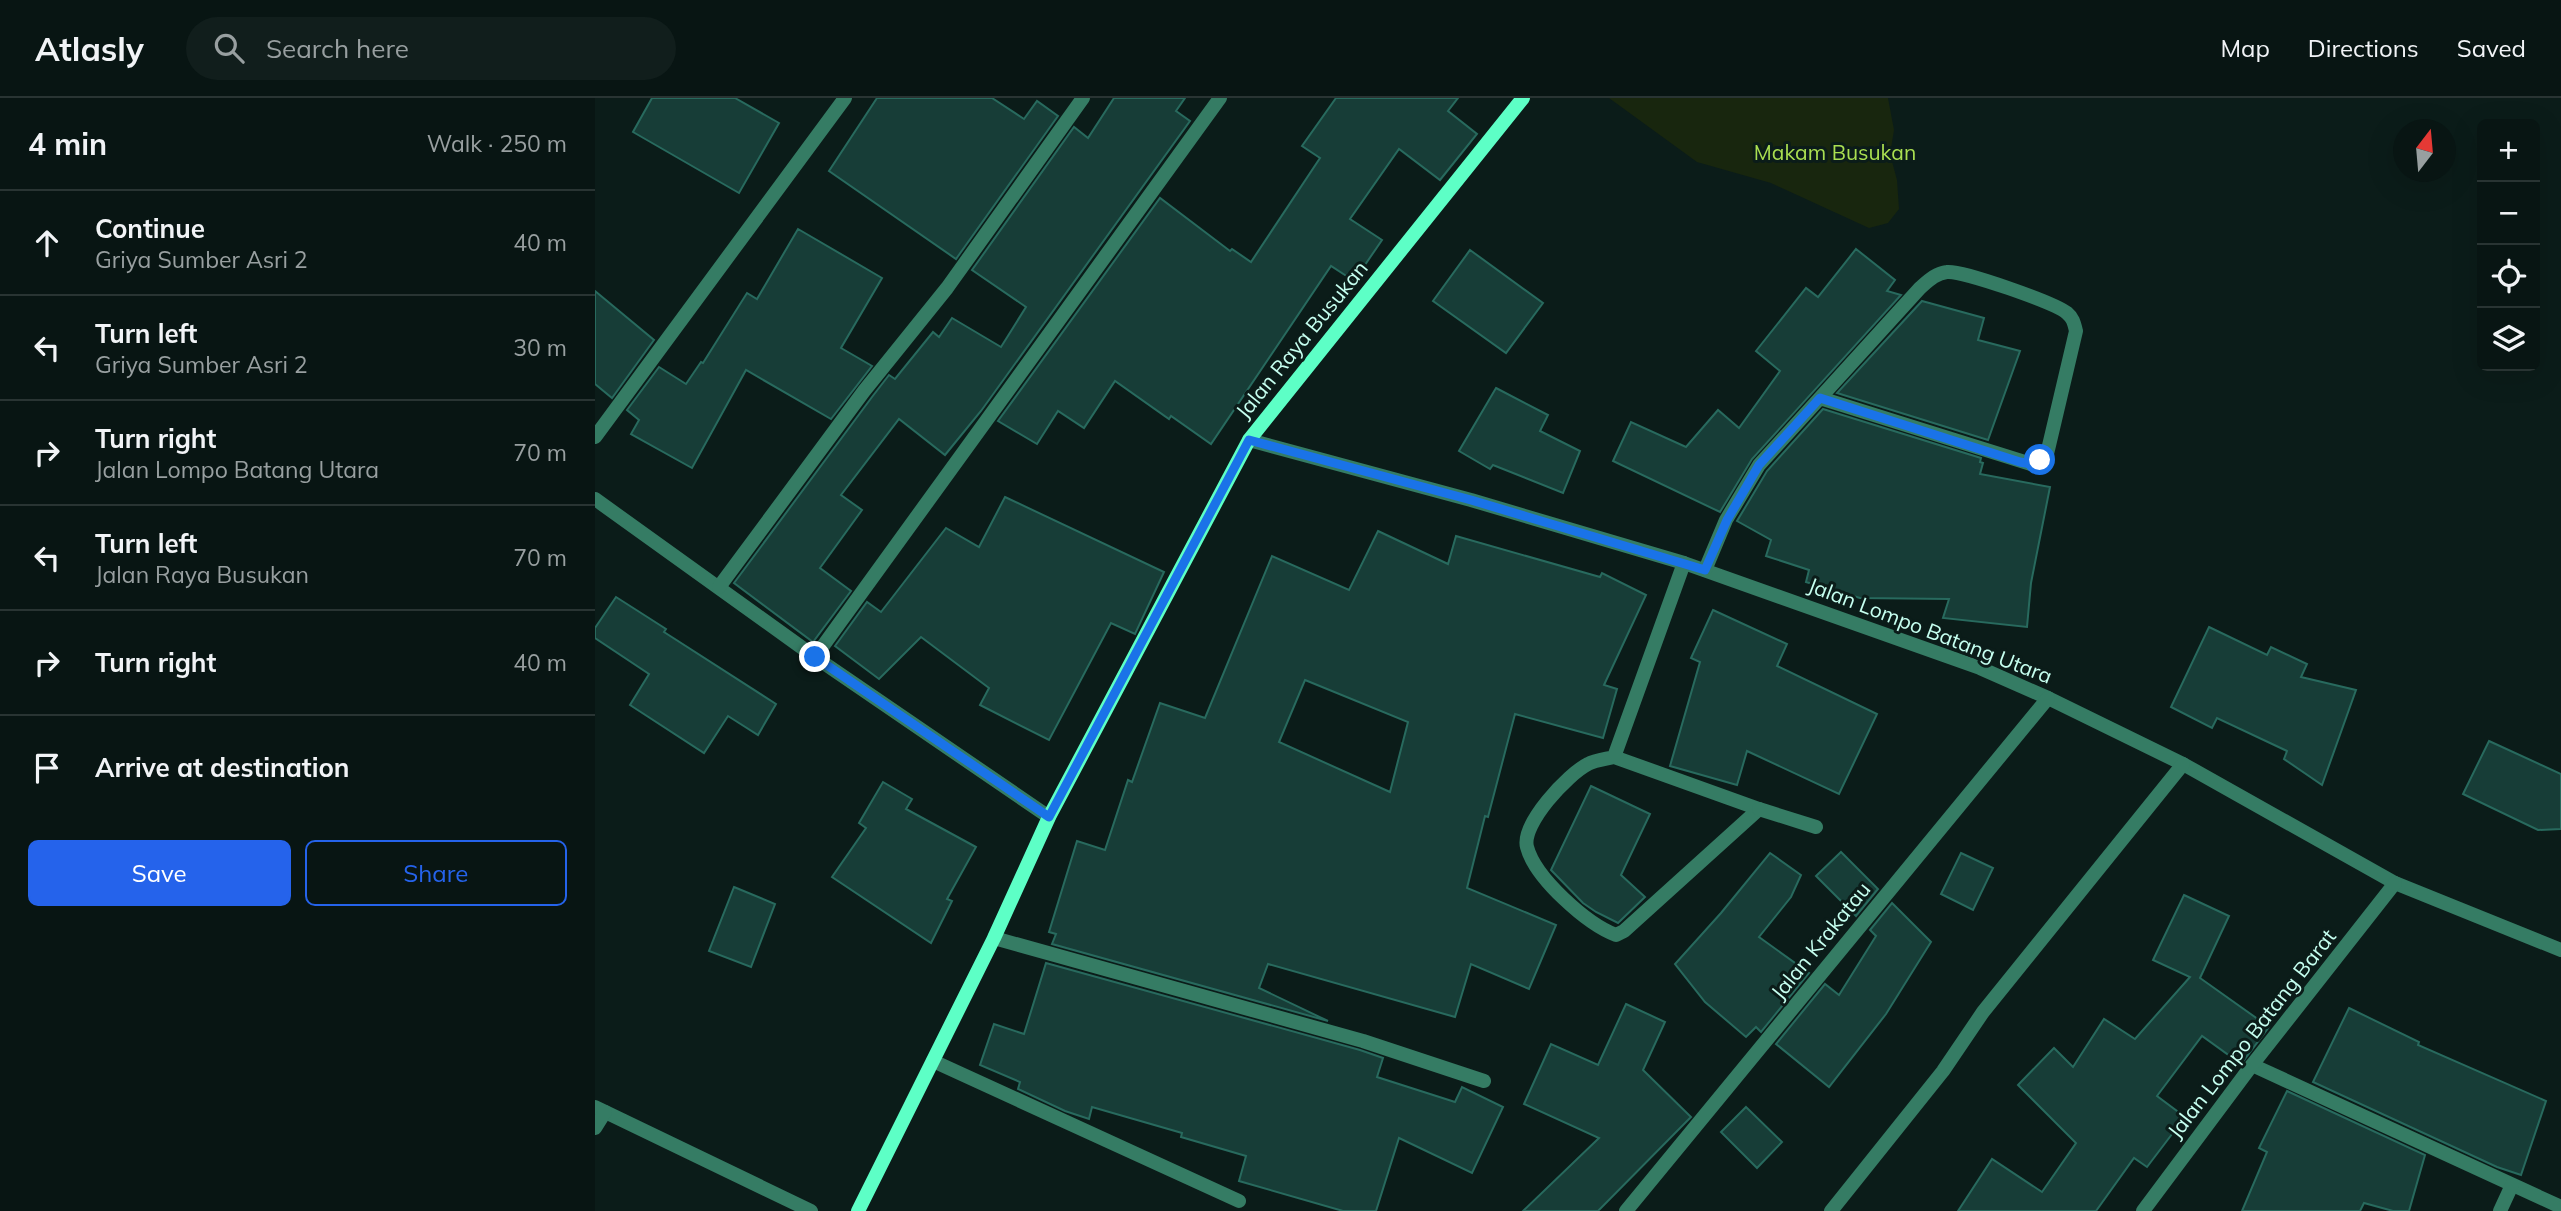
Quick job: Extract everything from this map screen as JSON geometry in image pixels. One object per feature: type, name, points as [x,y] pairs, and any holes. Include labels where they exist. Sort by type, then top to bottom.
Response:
[{"type":"street","points":[[595,437],[845,98]]},
{"type":"street","points":[[719,587],[864,391],[947,288],[1083,98]]},
{"type":"street","points":[[815,657],[1220,98]]},
{"type":"street","name":"Jalan Raya Busukan","points":[[857,1211],[995,938],[1049,817],[1249,440],[1523,98]]},
{"type":"street","points":[[1705,570],[1727,520],[1759,465],[1920,288],[1933,277],[1947,271],[1964,274],[2047,302],[2064,310],[2073,319],[2076,331],[2047,454],[2031,464],[1820,398]]},
{"type":"street","name":"Jalan Lompo Batang Utara","points":[[1249,440],[1471,500],[1684,563],[1980,668],[2183,764],[2395,884],[2561,950]]},
{"type":"street","points":[[595,499],[815,657],[1049,817]]},
{"type":"street","points":[[1614,757],[1684,563]]},
{"type":"street","name":"Jalan Krakatau","points":[[1626,1211],[2048,698]]},
{"type":"street","points":[[1759,809],[1624,931],[1616,935],[1565,901],[1547,880],[1526,845],[1529,829],[1548,800],[1588,763],[1614,757],[1816,827]]},
{"type":"street","points":[[1831,1211],[1943,1072],[1983,1012],[2183,764]]},
{"type":"street","name":"Jalan Lompo Batang Barat","points":[[2150,1209],[2252,1065],[2395,884]]},
{"type":"street","points":[[995,938],[1363,1041],[1484,1081]]},
{"type":"street","points":[[933,1061],[1239,1201]]},
{"type":"street","points":[[2252,1065],[2561,1207]]},
{"type":"street","points":[[595,1128],[600,1109],[811,1211]]},
{"type":"street","points":[[2500,1211],[2512,1185]]},
{"type":"green space","name":"Makam Busukan","points":[[1609,98],[1888,98],[1894,130],[1890,154],[1897,180],[1899,209],[1888,223],[1869,228],[1771,183],[1697,162]]},
{"type":"building","points":[[652,98],[735,98],[779,123],[739,193],[633,132]]},
{"type":"building","points":[[877,98],[992,98],[1024,119],[1037,101],[1058,116],[956,259],[829,171]]},
{"type":"building","points":[[1114,98],[1185,98],[1176,111],[1190,121],[981,411],[945,455],[899,419],[841,495],[862,510],[820,568],[851,591],[813,642],[734,583],[889,375],[895,379],[933,332],[939,337],[952,318],[1001,347],[1026,307],[972,270],[1074,127],[1088,138]]},
{"type":"building","points":[[1336,98],[1458,98],[1448,111],[1477,134],[1440,180],[1399,149],[1350,219],[1382,240],[1354,281],[1331,266],[1211,444],[1171,416],[1169,419],[1115,381],[1084,428],[1058,411],[1037,444],[998,421],[1160,198],[1230,251],[1232,249],[1251,262],[1320,158],[1302,146]]},
{"type":"building","points":[[798,229],[882,278],[841,348],[872,366],[831,419],[746,370],[692,468],[631,434],[639,420],[627,410],[659,367],[686,384],[701,362],[703,363],[747,293],[757,299]]},
{"type":"building","points":[[1856,249],[1895,280],[1887,291],[1901,295],[1752,459],[1720,512],[1613,461],[1631,422],[1686,447],[1718,410],[1739,428],[1780,371],[1756,351],[1806,288],[1818,297]]},
{"type":"building","points":[[1470,250],[1543,303],[1506,353],[1433,301]]},
{"type":"building","points":[[595,291],[654,340],[612,398],[595,384]]},
{"type":"building","points":[[1922,301],[1984,318],[1978,340],[2020,351],[1988,440],[1837,393]]},
{"type":"building","points":[[1496,388],[1548,415],[1540,431],[1580,451],[1563,493],[1493,465],[1490,469],[1459,451]]},
{"type":"building","points":[[1823,409],[1981,458],[1980,462],[1983,463],[1980,474],[2050,487],[2031,583],[2027,627],[1943,618],[1949,599],[1860,598],[1806,582],[1809,570],[1766,556],[1771,540],[1737,521],[1767,471]]},
{"type":"building","points":[[1005,497],[1164,572],[1135,634],[1111,623],[1049,740],[980,705],[989,688],[921,637],[879,679],[835,646],[867,602],[881,612],[946,528],[979,547]]},
{"type":"building","points":[[1378,531],[1448,564],[1456,536],[1600,577],[1602,573],[1646,595],[1604,685],[1617,689],[1603,738],[1515,714],[1467,888],[1556,925],[1529,989],[1471,964],[1455,1017],[1268,964],[1259,988],[1328,1021],[1052,944],[1056,934],[1049,932],[1077,841],[1105,850],[1128,780],[1132,782],[1160,703],[1205,718],[1272,556],[1349,590]],"holes":[[[1305,680],[1408,722],[1390,792],[1279,742]]]},
{"type":"building","points":[[616,597],[666,629],[664,632],[776,704],[758,735],[728,716],[704,753],[630,705],[649,674],[595,638],[595,628]]},
{"type":"building","points":[[1713,610],[1787,644],[1777,666],[1877,714],[1839,794],[1747,751],[1737,785],[1670,766],[1700,662],[1691,658]]},
{"type":"building","points":[[2209,627],[2267,655],[2271,647],[2307,664],[2301,677],[2356,690],[2322,785],[2284,759],[2287,751],[2217,718],[2212,728],[2171,707]]},
{"type":"building","points":[[2489,741],[2561,774],[2561,829],[2538,830],[2463,794]]},
{"type":"building","points":[[883,782],[912,799],[906,809],[976,847],[947,899],[952,901],[931,943],[832,877],[866,828],[859,823]]},
{"type":"building","points":[[1591,786],[1650,814],[1621,875],[1645,897],[1618,923],[1583,903],[1551,870]]},
{"type":"building","points":[[1841,852],[1878,889],[1856,916],[1816,876]]},
{"type":"building","points":[[1770,853],[1801,875],[1791,897],[1759,937],[1809,973],[1761,1032],[1756,1027],[1746,1037],[1705,1002],[1675,964]]},
{"type":"building","points":[[1961,853],[1993,868],[1973,910],[1941,894]]},
{"type":"building","points":[[734,887],[775,904],[751,967],[709,951]]},
{"type":"building","points":[[2184,895],[2229,916],[2200,978],[2269,1027],[2241,1064],[2202,1036],[2157,1096],[2185,1117],[2147,1167],[2134,1158],[2096,1211],[1958,1211],[1992,1159],[2042,1192],[2076,1143],[2018,1085],[2054,1048],[2073,1067],[2104,1019],[2135,1039],[2190,977],[2153,960]]},
{"type":"building","points":[[1892,903],[1931,942],[1886,1014],[1829,1087],[1776,1044],[1825,984],[1839,995],[1876,936],[1870,930]]},
{"type":"building","points":[[1046,963],[1360,1050],[1383,1058],[1377,1077],[1455,1102],[1462,1087],[1503,1107],[1472,1173],[1399,1138],[1376,1211],[1343,1211],[1239,1181],[1246,1156],[1181,1137],[1182,1133],[1092,1107],[1089,1119],[1065,1111],[1018,1089],[1020,1082],[980,1065],[994,1024],[1024,1034]]},
{"type":"building","points":[[1626,1004],[1665,1022],[1643,1070],[1691,1117],[1598,1211],[1523,1211],[1599,1138],[1524,1104],[1551,1044],[1598,1065]]},
{"type":"building","points":[[2349,1008],[2419,1042],[2418,1045],[2546,1101],[2521,1175],[2497,1167],[2313,1082]]},
{"type":"building","points":[[2287,1091],[2425,1155],[2409,1211],[2393,1211],[2364,1203],[2360,1211],[2242,1211],[2267,1152],[2259,1148]]},
{"type":"building","points":[[1746,1107],[1782,1142],[1757,1168],[1721,1132]]},
{"type":"route","points":[[815,657],[1049,817],[1249,440],[1471,500],[1705,570],[1727,520],[1759,465],[1820,398],[2020,462],[2031,464],[2040,460]]}]
